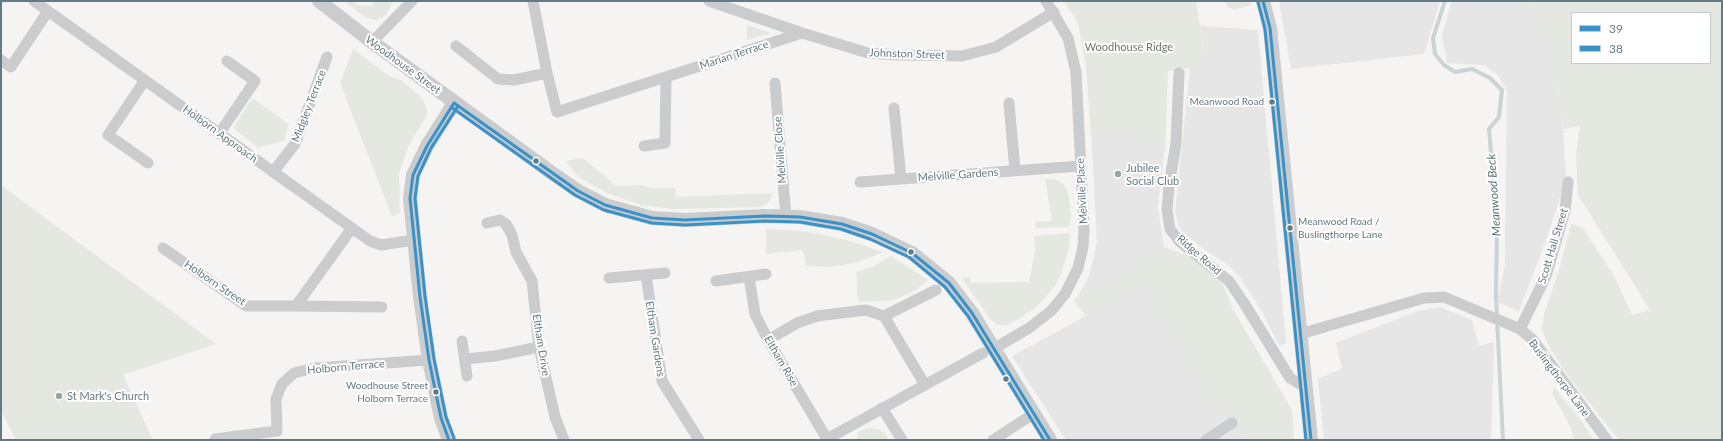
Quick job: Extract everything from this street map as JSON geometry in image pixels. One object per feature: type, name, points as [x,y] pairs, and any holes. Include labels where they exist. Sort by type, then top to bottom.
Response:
[{"type":"street","name":"Holborn Approach","points":[[34,1],[370,242],[381,245],[414,240]]},
{"type":"street","name":"Woodhouse Street","points":[[320,1],[454,103],[578,192],[605,206],[652,218],[673,219],[764,216],[800,217],[842,224],[872,234],[912,253],[949,283],[972,313],[989,351],[1050,440]]},
{"type":"street","points":[[372,42],[412,1]]},
{"type":"street","points":[[456,46],[498,80],[514,80],[547,73],[533,1]]},
{"type":"street","name":"Johnston Street","points":[[709,1],[868,54],[962,56],[996,47],[1054,12]]},
{"type":"street","name":"Melville Place","points":[[826,440],[925,384],[989,351],[1029,328],[1051,311],[1065,294],[1078,268],[1083,247],[1084,228],[1076,72],[1068,38],[1054,12],[1046,1]]},
{"type":"street","points":[[1263,1],[1270,28],[1311,440]]},
{"type":"street","points":[[1,60],[11,67],[48,11]]},
{"type":"street","name":"Marian Terrace","points":[[547,73],[557,112],[802,33]]},
{"type":"street","name":"Midgley Terrace","points":[[274,172],[295,144],[327,57]]},
{"type":"street","points":[[219,134],[255,81],[227,62]]},
{"type":"street","name":"Ridge Road","points":[[1179,73],[1176,143],[1169,186],[1168,204],[1170,229],[1180,242],[1229,281],[1290,378],[1305,387]]},
{"type":"street","points":[[644,146],[665,143],[666,77]]},
{"type":"street","points":[[145,80],[108,135],[148,163]]},
{"type":"street","name":"Melville Close","points":[[775,84],[786,217]]},
{"type":"street","points":[[449,440],[441,418],[429,360],[420,297],[410,198],[413,175],[427,146],[454,103]]},
{"type":"street","points":[[1009,103],[1015,171]]},
{"type":"street","points":[[894,108],[901,179]]},
{"type":"street","name":"Melville Gardens","points":[[860,182],[1080,166]]},
{"type":"street","name":"Scott Hall Street","points":[[1517,328],[1546,276],[1565,211],[1568,182]]},
{"type":"street","name":"Eltham Drive","points":[[487,223],[500,220],[506,224],[512,235],[516,252],[532,281],[539,347],[555,417],[564,440]]},
{"type":"street","points":[[296,306],[352,228]]},
{"type":"street","name":"Holborn Street","points":[[163,248],[246,306],[382,307]]},
{"type":"street","points":[[609,278],[665,273]]},
{"type":"street","points":[[716,281],[766,274]]},
{"type":"street","name":"Eltham Gardens","points":[[646,275],[662,381],[699,440]]},
{"type":"street","name":"Eltham Rise","points":[[749,277],[756,314],[768,340],[826,440]]},
{"type":"street","points":[[884,316],[936,290]]},
{"type":"street","name":"Buslingthorpe Lane","points":[[1300,334],[1424,298],[1444,297],[1517,328],[1533,340],[1607,440]]},
{"type":"street","points":[[768,340],[797,323],[817,316],[866,310],[884,316],[925,384]]},
{"type":"street","points":[[462,341],[467,376]]},
{"type":"street","points":[[465,359],[495,356],[539,347]]},
{"type":"street","name":"Holborn Terrace","points":[[215,439],[277,431],[276,398],[282,384],[294,373],[315,368],[429,360]]},
{"type":"street","points":[[882,408],[902,440]]},
{"type":"street","points":[[993,440],[1033,414]]},
{"type":"street","points":[[1206,440],[1232,423]]},
{"type":"shaded area","points":[[1279,1],[1440,1],[1424,54],[1291,69]]},
{"type":"shaded area","points":[[1460,1],[1531,1],[1558,78],[1566,178],[1550,229],[1519,311],[1497,302],[1505,266],[1507,91],[1497,74],[1483,65],[1447,63],[1442,36],[1451,3]]},
{"type":"shaded area","points":[[1200,26],[1258,30],[1286,344],[1279,345],[1261,310],[1239,276],[1228,265],[1189,239],[1179,227],[1175,212],[1190,68],[1206,66]]},
{"type":"shaded area","points":[[1104,129],[1147,139],[1165,146],[1158,207],[1164,247],[1095,290],[1084,286],[1090,273],[1097,243],[1091,132]]},
{"type":"shaded area","points":[[1145,286],[1213,411],[1226,404],[1250,440],[1066,440],[1012,356]]},
{"type":"shaded area","points":[[1440,307],[1472,320],[1479,346],[1494,342],[1491,440],[1324,440],[1318,379],[1342,368],[1336,343],[1420,310]]},
{"type":"green space","points":[[344,1],[353,1],[358,5],[371,6],[375,1],[393,1],[386,15],[376,20],[365,17]]},
{"type":"green space","name":"Woodhouse Ridge","points":[[1064,1],[1196,1],[1206,66],[1168,71],[1165,146],[1147,139],[1104,129],[1091,132],[1086,67],[1078,23]]},
{"type":"green space","points":[[1224,1],[1250,1],[1251,5],[1234,10],[1227,6]]},
{"type":"green space","points":[[1531,1],[1722,1],[1722,440],[1619,440],[1570,379],[1550,349],[1542,329],[1544,314],[1560,267],[1571,224],[1582,227],[1613,274],[1632,315],[1650,310],[1578,195],[1576,153],[1580,126],[1563,129],[1558,78]]},
{"type":"green space","points":[[747,25],[771,33],[747,40]]},
{"type":"green space","points":[[353,49],[389,76],[401,80],[422,98],[426,107],[427,115],[409,145],[399,173],[400,213],[392,216],[340,83]]},
{"type":"green space","points":[[252,98],[289,124],[284,141],[258,148],[233,128]]},
{"type":"green space","points":[[583,158],[616,186],[641,185],[651,188],[675,188],[676,197],[773,193],[768,203],[759,207],[674,209],[641,205],[607,193],[580,178],[566,162],[569,160]]},
{"type":"green space","points":[[1045,179],[1059,181],[1064,185],[1068,192],[1071,214],[1070,225],[1067,227],[1036,228],[1035,222],[1052,221]]},
{"type":"green space","points":[[1,185],[216,344],[123,375],[153,440],[16,440],[1,411]]},
{"type":"green space","points":[[766,229],[802,231],[824,235],[850,241],[883,252],[855,263],[830,267],[806,266],[803,250],[766,254]]},
{"type":"green space","points":[[1070,233],[1069,248],[1061,274],[1055,286],[1045,298],[1034,309],[1008,325],[998,325],[990,319],[962,278],[970,277],[970,283],[1029,282],[1035,251],[1034,236]]},
{"type":"green space","points":[[1164,247],[1187,255],[1212,272],[1223,285],[1234,311],[1292,410],[1294,440],[1250,440],[1226,404],[1213,411],[1145,286],[1086,316],[1074,301],[1084,286],[1095,290]]},
{"type":"green space","points":[[891,256],[928,280],[916,290],[894,300],[858,302],[856,272],[872,267]]},
{"type":"green space","points":[[1554,387],[1579,418],[1594,440],[1574,440],[1571,428],[1553,395]]},
{"type":"green space","points":[[867,428],[878,429],[885,433],[889,440],[857,440],[858,432]]},
{"type":"waterway","name":"Meanwood Beck","points":[[1445,1],[1433,38],[1435,54],[1444,65],[1455,72],[1472,69],[1490,78],[1502,90],[1499,117],[1489,129],[1497,225],[1496,297],[1503,440]]},
{"type":"transit line","name":"39","points":[[1263,1],[1270,28],[1311,440]]},
{"type":"transit line","name":"38","points":[[1258,2],[1265,29],[1306,440]]},
{"type":"transit line","name":"39","points":[[454,103],[578,191],[605,205],[652,218],[685,220],[765,216],[800,217],[842,224],[872,234],[912,253],[949,283],[972,313],[1050,440]]},
{"type":"transit line","name":"39","points":[[449,440],[441,418],[429,360],[420,297],[410,198],[413,175],[427,146],[454,103]]},
{"type":"transit line","name":"38","points":[[454,438],[446,417],[434,359],[425,296],[415,198],[418,176],[431,148],[458,106]]},
{"type":"transit line","name":"38","points":[[451,107],[575,195],[604,210],[652,223],[685,225],[765,221],[800,222],[841,229],[870,239],[909,257],[945,287],[968,316],[1044,440]]},
{"type":"place","name":"Meanwood Road","points":[[1272,102]]},
{"type":"place","name":"Jubilee Social Club","points":[[1118,174]]},
{"type":"place","name":"Meanwood Road / Buslingthorpe Lane","points":[[1290,228]]},
{"type":"place","name":"Woodhouse Street Holborn Terrace","points":[[436,392]]},
{"type":"place","name":"St Mark's Church","points":[[59,396]]}]
